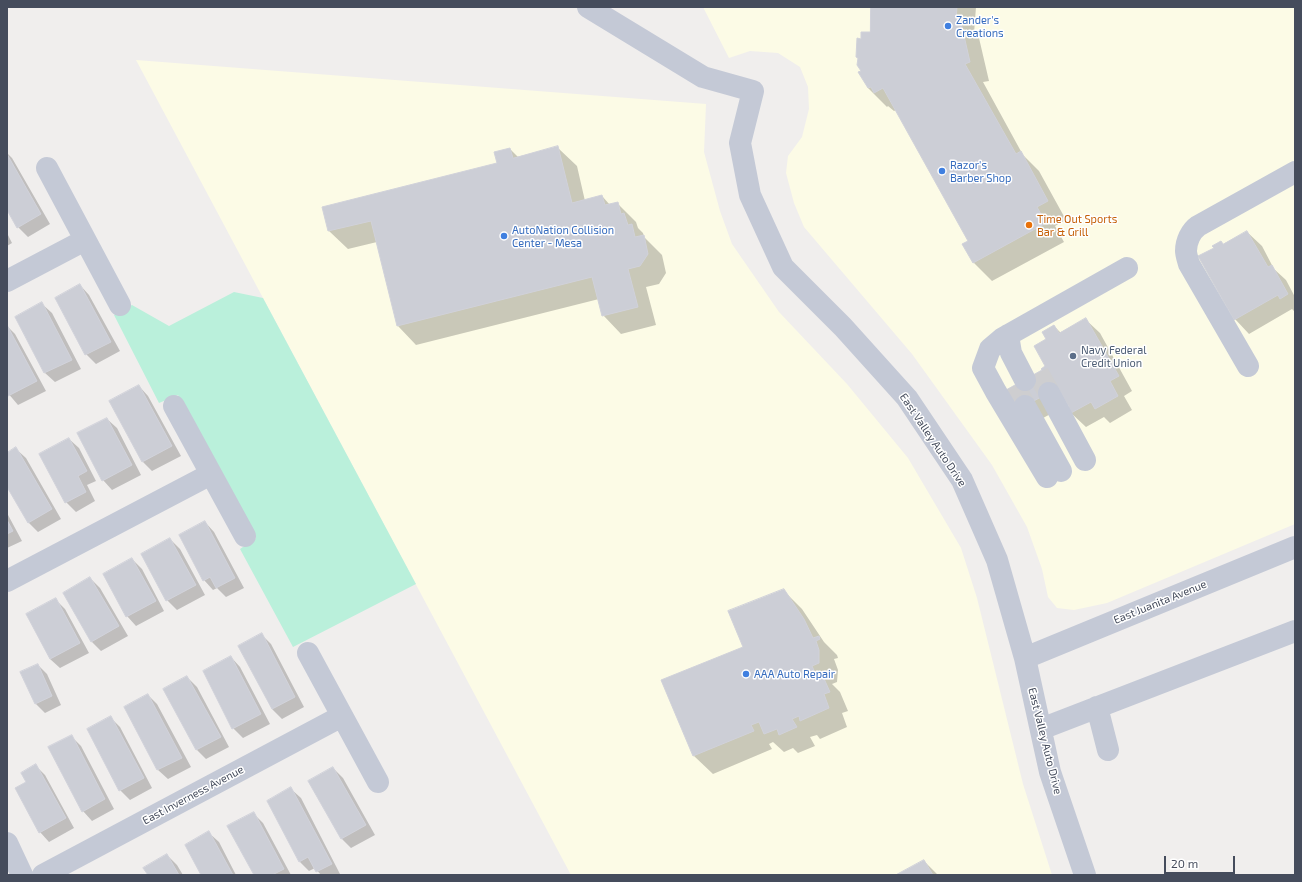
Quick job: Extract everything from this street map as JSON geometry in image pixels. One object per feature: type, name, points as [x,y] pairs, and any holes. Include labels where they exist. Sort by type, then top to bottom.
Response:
[{"type":"street","name":"East Valley Auto Drive","points":[[588,7],[703,77],[753,91],[740,143],[750,195],[783,267],[843,328],[907,398],[962,480],[997,560],[1025,658],[1050,772],[1085,875]]},
{"type":"street","points":[[46,168],[120,305]]},
{"type":"street","points":[[1248,366],[1189,264],[1186,252],[1188,243],[1192,231],[1198,226],[1295,172]]},
{"type":"street","points":[[7,281],[85,240]]},
{"type":"street","points":[[1037,399],[1067,468],[996,392],[983,368],[990,349],[1008,336],[1127,268]]},
{"type":"street","points":[[1008,336],[1018,339],[1026,379]]},
{"type":"street","points":[[174,406],[245,536]]},
{"type":"street","points":[[7,581],[211,474]]},
{"type":"street","name":"East Juanita Avenue","points":[[1025,658],[1295,547]]},
{"type":"street","points":[[1041,729],[1097,706],[1295,631]]},
{"type":"street","points":[[308,653],[378,782]]},
{"type":"street","points":[[1097,706],[1108,750]]},
{"type":"street","name":"East Inverness Avenue","points":[[43,875],[342,716]]},
{"type":"street","points":[[7,843],[22,875]]},
{"type":"shaded area","points":[[703,7],[1295,7],[1295,524],[1107,603],[1074,610],[1057,608],[1048,597],[1042,569],[1027,527],[992,465],[912,354],[804,227],[794,203],[786,173],[788,156],[802,137],[809,109],[808,87],[800,67],[778,53],[750,51],[729,58]]},
{"type":"shaded area","points":[[136,60],[706,104],[704,152],[720,211],[732,244],[779,312],[847,384],[908,458],[961,548],[977,598],[1023,784],[1052,875],[571,875]]},
{"type":"green space","points":[[234,292],[263,298],[416,584],[293,647],[240,549],[256,538],[178,395],[159,403],[114,315],[132,305],[169,326]]},
{"type":"building","points":[[871,7],[957,7],[956,19],[960,18],[970,62],[965,64],[1016,154],[1021,151],[1048,201],[1037,207],[1046,223],[973,263],[962,244],[968,241],[883,88],[874,93],[871,87],[868,88],[858,72],[861,71],[857,65],[858,58],[856,57],[857,38],[861,39],[861,32],[870,32]]},
{"type":"building","name":"AutoNation Collision Center - Mesa","points":[[558,146],[572,203],[602,195],[605,205],[618,202],[621,214],[624,213],[628,225],[632,224],[635,237],[644,235],[648,254],[640,266],[628,269],[638,307],[602,316],[592,277],[397,326],[371,221],[328,231],[322,207],[497,163],[494,152],[510,148],[513,158]]},
{"type":"building","points":[[7,154],[41,214],[17,228],[7,210]]},
{"type":"building","points":[[1247,231],[1268,267],[1272,265],[1288,294],[1280,299],[1278,295],[1234,320],[1198,256],[1214,248],[1212,246],[1221,241],[1223,244]]},
{"type":"building","points":[[80,284],[111,342],[85,355],[55,298]]},
{"type":"building","points":[[42,302],[72,360],[44,373],[15,317]]},
{"type":"building","name":"Navy Federal Credit Union","points":[[1086,318],[1119,376],[1110,381],[1118,396],[1095,409],[1091,402],[1071,413],[1067,408],[1069,407],[1059,389],[1054,390],[1017,410],[1006,390],[1042,370],[1041,369],[1045,366],[1034,346],[1046,339],[1042,332],[1054,325],[1059,333]]},
{"type":"building","points":[[7,325],[37,381],[8,396],[7,394]]},
{"type":"building","points":[[139,385],[172,446],[142,462],[109,401]]},
{"type":"building","points":[[107,418],[132,465],[102,481],[77,433]]},
{"type":"building","points":[[69,438],[87,471],[78,476],[86,492],[65,503],[39,454]]},
{"type":"building","points":[[16,447],[52,509],[28,523],[7,487],[7,453]]},
{"type":"building","points":[[7,520],[13,531],[7,534]]},
{"type":"building","points":[[205,521],[235,578],[216,588],[210,577],[203,581],[179,535]]},
{"type":"building","points":[[170,538],[196,585],[166,601],[141,554]]},
{"type":"building","points":[[132,558],[156,601],[126,617],[103,574]]},
{"type":"building","points":[[90,577],[119,626],[91,642],[63,593]]},
{"type":"building","name":"AAA Auto Repair","points":[[784,589],[804,619],[813,638],[819,636],[820,639],[816,641],[819,650],[819,663],[812,666],[816,675],[821,672],[830,692],[824,694],[829,708],[800,721],[799,716],[792,719],[797,727],[779,735],[777,729],[764,734],[759,722],[751,725],[754,731],[693,756],[661,680],[743,647],[728,611]]},
{"type":"building","points":[[56,598],[80,643],[50,659],[26,614]]},
{"type":"building","points":[[262,633],[295,697],[272,709],[238,646]]},
{"type":"building","points":[[231,656],[261,714],[232,729],[203,671]]},
{"type":"building","points":[[38,664],[52,696],[35,704],[20,672]]},
{"type":"building","points":[[187,676],[221,737],[196,750],[163,689]]},
{"type":"building","points":[[148,694],[182,758],[157,770],[124,707]]},
{"type":"building","points":[[111,716],[144,778],[119,791],[87,729]]},
{"type":"building","points":[[72,735],[105,799],[82,812],[48,747]]},
{"type":"building","points":[[36,764],[66,818],[39,833],[15,788],[26,782],[21,773]]},
{"type":"building","points":[[333,767],[366,825],[341,839],[308,781]]},
{"type":"building","points":[[291,787],[332,864],[316,872],[308,857],[299,862],[267,801]]},
{"type":"building","points":[[254,812],[284,869],[272,875],[254,875],[227,826]]},
{"type":"building","points":[[209,831],[233,875],[201,875],[185,845]]},
{"type":"building","points":[[167,854],[179,875],[148,875],[143,868]]},
{"type":"building","points":[[924,860],[933,875],[896,875]]},
{"type":"tunnel","points":[[1038,373],[1049,393]]},
{"type":"tunnel","points":[[1014,386],[1025,406]]},
{"type":"place","name":"Zander's Creations","points":[[948,26]]},
{"type":"place","name":"Razor's Barber Shop","points":[[942,171]]},
{"type":"place","name":"Time Out Sports Bar & Grill","points":[[1029,225]]},
{"type":"place","name":"AutoNation Collision Center - Mesa","points":[[504,236]]},
{"type":"place","name":"Navy Federal Credit Union","points":[[1073,356]]},
{"type":"place","name":"AAA Auto Repair","points":[[746,674]]}]
